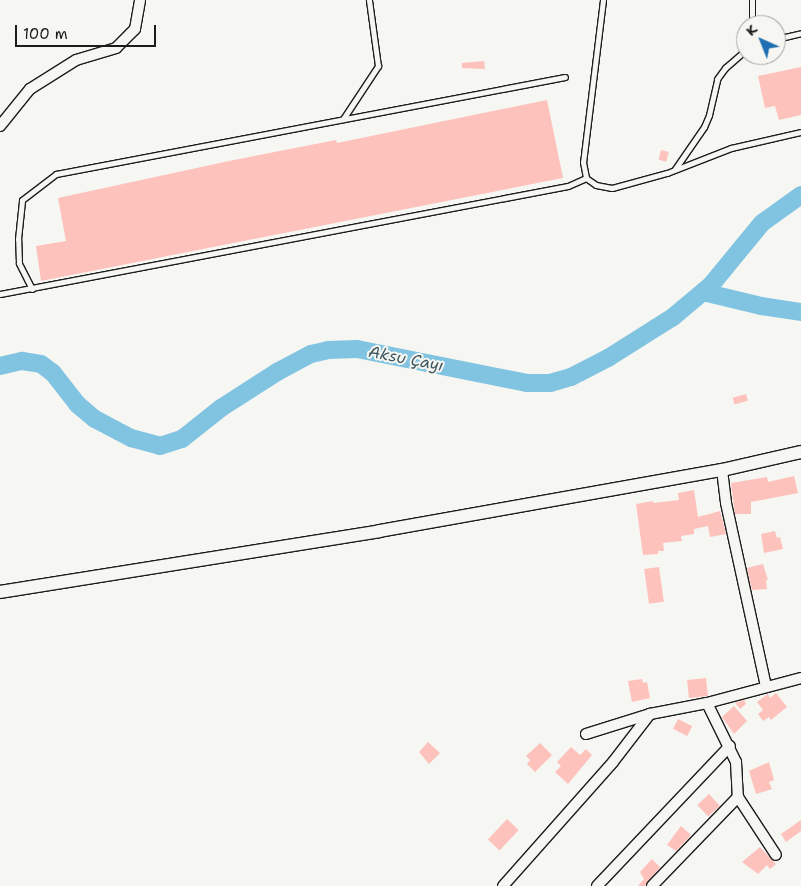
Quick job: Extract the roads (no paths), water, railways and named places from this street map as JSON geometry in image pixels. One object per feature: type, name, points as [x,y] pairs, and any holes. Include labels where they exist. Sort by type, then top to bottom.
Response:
[{"type":"street","points":[[0,126],[30,88],[76,60],[116,48],[135,29],[140,0]]},
{"type":"street","points":[[0,592],[379,531],[722,470],[801,452]]},
{"type":"street","points":[[722,470],[726,503],[766,687]]},
{"type":"street","points":[[586,734],[650,714],[708,703],[801,678]]},
{"type":"street","points":[[708,703],[736,762],[738,797],[776,855]]},
{"type":"street","points":[[503,886],[613,762],[650,714]]},
{"type":"street","points":[[597,886],[730,746]]},
{"type":"street","points":[[652,886],[738,797]]},
{"type":"lane","points":[[343,119],[378,66],[369,0]]},
{"type":"lane","points":[[603,0],[583,162],[586,178],[596,185],[612,188],[675,169],[731,148],[801,132]]},
{"type":"lane","points":[[752,0],[752,15]]},
{"type":"lane","points":[[786,37],[801,33]]},
{"type":"lane","points":[[675,169],[704,127],[717,79],[725,68],[736,59]]},
{"type":"lane","points":[[32,289],[19,263],[18,239],[22,200],[56,174],[565,77]]},
{"type":"lane","points":[[0,294],[568,186],[586,178]]},
{"type":"waterway","name":"Aksu Çayı","points":[[0,366],[22,361],[41,364],[53,373],[77,404],[95,419],[131,438],[160,446],[182,439],[221,408],[277,372],[311,354],[328,350],[357,349],[527,383],[550,383],[571,377],[608,358],[673,317],[711,285],[762,223],[801,195]]},
{"type":"waterway","points":[[703,292],[761,306],[801,312]]}]
